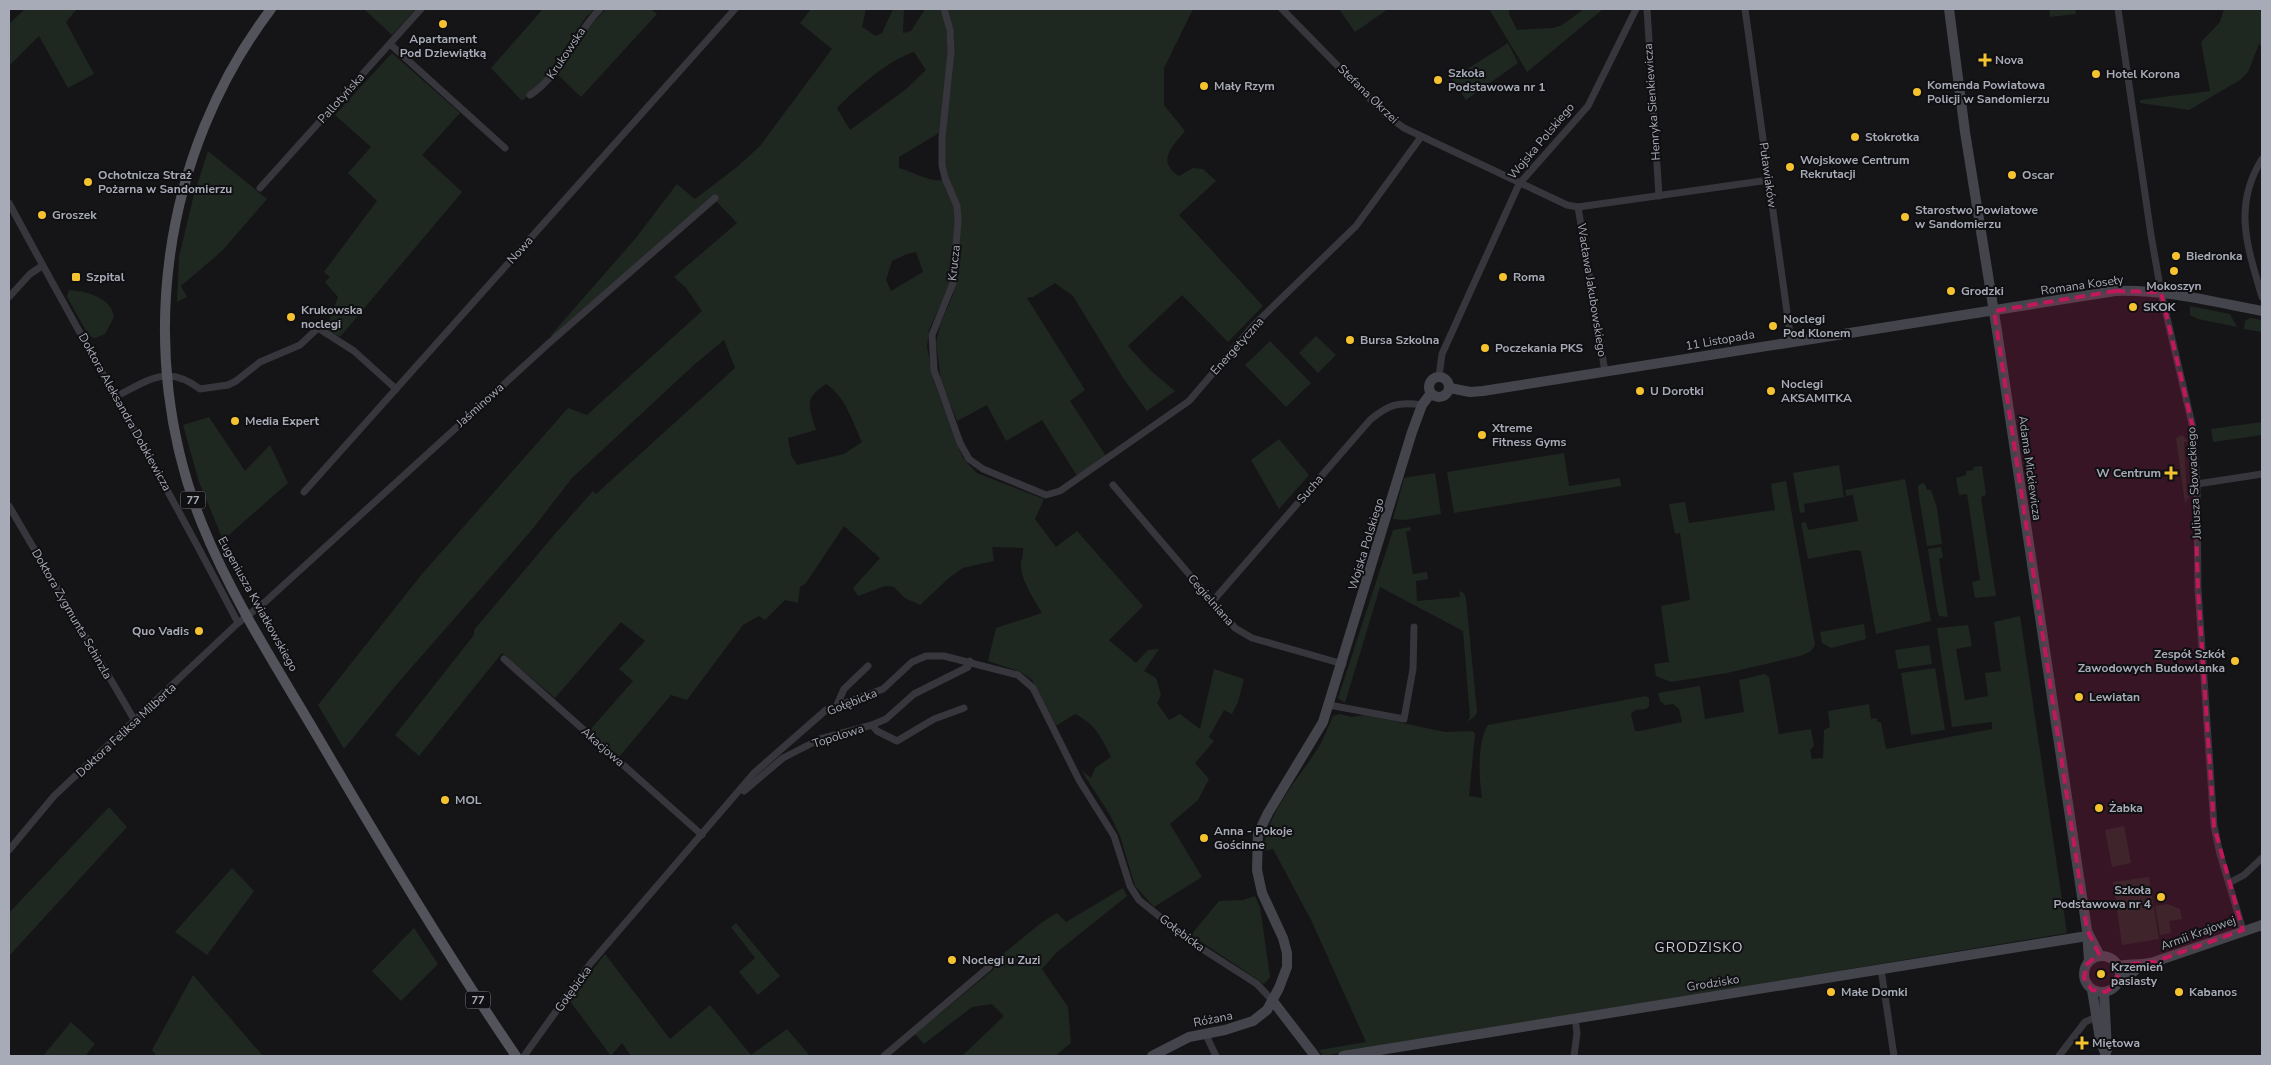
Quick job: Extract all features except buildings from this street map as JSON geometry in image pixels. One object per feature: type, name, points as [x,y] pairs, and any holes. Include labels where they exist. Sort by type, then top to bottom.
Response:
[{"type":"main road","name":"Eugeniusza Kwiatkowskiego","points":[[271,9],[238,58],[202,131],[185,182],[172,236],[166,283],[164,330],[167,375],[175,438],[194,504],[214,552],[248,616],[432,929],[516,1056]]},
{"type":"street","name":"Pallotyńska","points":[[260,188],[421,9]]},
{"type":"street","name":"Krukowska","points":[[530,95],[544,86],[588,21],[600,9]]},
{"type":"street","name":"Nowa","points":[[304,492],[735,9]]},
{"type":"street","name":"Krucza","points":[[944,9],[950,30],[951,52],[942,138],[942,165],[945,178],[957,206],[958,221],[953,283],[932,335],[931,355],[937,380],[964,452],[982,469],[1014,481]]},
{"type":"street","name":"Wojska Polskiego","points":[[1439,376],[1442,354],[1519,184],[1588,106],[1636,9]]},
{"type":"street","name":"Henryka Sienkiewicza","points":[[1647,9],[1659,196]]},
{"type":"street","name":"Puławiaków","points":[[1745,9],[1791,341]]},
{"type":"street","name":"Adama Mickiewicza","points":[[1949,9],[1965,132],[1994,311],[2087,933],[2089,961]]},
{"type":"street","name":"Juliusza Słowackiego","points":[[2118,9],[2161,292],[2193,428],[2198,589],[2212,807],[2220,854],[2242,930]]},
{"type":"street","name":"Stefana Okrzei","points":[[1284,10],[1386,115],[1421,138],[1519,184],[1567,205],[1578,207]]},
{"type":"street","points":[[390,44],[505,148]]},
{"type":"street","name":"Energetyczna","points":[[1014,481],[1046,495],[1054,494],[1189,401],[1248,331],[1356,226],[1421,138]]},
{"type":"street","points":[[2262,159],[2248,187],[2244,214],[2250,256],[2262,305]]},
{"type":"street","points":[[1578,207],[1769,180]]},
{"type":"street","name":"Jaśminowa","points":[[248,616],[548,344],[715,198]]},
{"type":"street","name":"Doktora Aleksandra Dobkiewicza","points":[[9,203],[42,266],[117,396],[238,623]]},
{"type":"street","name":"Wacława Jakubowskiego","points":[[1578,207],[1605,372]]},
{"type":"street","points":[[9,297],[30,274],[42,266]]},
{"type":"street","name":"Romana Koseły","points":[[1994,311],[2115,291],[2143,290],[2262,305]]},
{"type":"street","name":"11 Listopada","points":[[1450,388],[1470,392],[1483,391],[1791,341],[1994,311]]},
{"type":"street","points":[[117,396],[148,380],[167,375],[186,378],[200,389],[228,385],[260,362],[300,345],[318,328],[354,351],[396,389]]},
{"type":"street","points":[[1439,376],[1447,380],[1450,388],[1448,393],[1440,397],[1431,393],[1430,383],[1435,377],[1439,376]]},
{"type":"street","name":"Wojska Polskiego","points":[[1272,1000],[1285,974],[1288,953],[1261,886],[1257,857],[1258,834],[1268,813],[1317,734],[1329,705],[1422,405],[1431,393]]},
{"type":"street","name":"Sucha","points":[[1212,602],[1370,420],[1384,409],[1403,402],[1422,405]]},
{"type":"street","points":[[2196,484],[2262,474]]},
{"type":"street","name":"Cegielniana","points":[[1113,485],[1212,602],[1243,634],[1343,664]]},
{"type":"street","name":"Doktora Zygmunta Schinzla","points":[[9,506],[135,721]]},
{"type":"street","name":"Doktora Feliksa Milberta","points":[[9,850],[54,796],[238,623],[248,616]]},
{"type":"street","points":[[1329,705],[1404,720],[1413,669],[1414,627]]},
{"type":"street","name":"Gołębicka","points":[[524,1056],[590,964],[754,773],[826,710],[883,689],[912,662],[926,656],[944,656],[970,661],[1018,675],[1027,681],[1033,688],[1080,780],[1114,836],[1130,886],[1139,900],[1190,942],[1257,984],[1272,1000]]},
{"type":"street","name":"Akacjowa","points":[[504,660],[702,834]]},
{"type":"street","name":"Topolowa","points":[[731,800],[783,758],[820,739],[872,725],[886,719],[914,694],[968,667],[970,661]]},
{"type":"street","points":[[836,707],[844,689],[868,666]]},
{"type":"street","name":"Topolowa","points":[[872,725],[877,731],[897,741],[934,719],[964,708]]},
{"type":"street","points":[[2229,883],[2244,875],[2262,858]]},
{"type":"street","name":"Armii Krajowej","points":[[2119,978],[2133,972],[2141,965],[2242,930],[2262,925]]},
{"type":"street","name":"Adama Mickiewicza","points":[[2087,933],[2100,956]]},
{"type":"street","name":"Grodzisko","points":[[1343,1056],[1881,969],[2087,933]]},
{"type":"street","points":[[2092,990],[2104,992],[2114,987],[2119,978],[2117,966],[2111,959],[2100,956],[2089,961],[2084,974],[2086,983],[2092,990],[2100,1039],[2106,1056]]},
{"type":"street","name":"Armii Krajowej","points":[[2117,966],[2141,965]]},
{"type":"street","points":[[884,1056],[989,968]]},
{"type":"street","points":[[1881,969],[1894,1056]]},
{"type":"street","points":[[2104,992],[2106,1056]]},
{"type":"street","points":[[1272,1000],[1315,1056]]},
{"type":"street","name":"Różana","points":[[1152,1056],[1181,1040],[1245,1025],[1262,1015],[1272,1000]]},
{"type":"street","points":[[2059,1056],[2085,1022],[2096,1017]]},
{"type":"street","points":[[1574,1056],[1577,1033],[1575,1018]]},
{"type":"street","points":[[1205,1033],[1216,1056]]},
{"type":"highlighted area","points":[[2115,291],[2161,292],[2193,428],[2198,589],[2214,826],[2243,930],[2154,962],[2119,965],[2117,983],[2106,992],[2092,990],[2084,978],[2086,965],[2099,954],[2087,930],[1994,311]]},
{"type":"shaded area","points":[[25,9],[77,9],[66,22],[94,74],[68,88],[39,36],[9,66],[9,24]]},
{"type":"shaded area","points":[[364,9],[416,9],[392,35]]},
{"type":"shaded area","points":[[543,9],[595,9],[586,17],[542,83],[522,101],[491,68]]},
{"type":"shaded area","points":[[606,9],[651,9],[657,14],[581,97],[556,73],[589,27]]},
{"type":"shaded area","points":[[811,9],[866,9],[862,27],[876,36],[882,33],[893,9],[904,9],[903,33],[911,31],[925,9],[941,9],[945,24],[948,55],[946,86],[939,133],[899,157],[899,168],[926,178],[943,180],[955,207],[956,223],[951,281],[929,330],[927,347],[934,382],[962,456],[977,473],[1044,499],[1035,519],[1056,547],[1077,531],[1143,606],[1109,640],[1136,663],[1148,650],[1159,649],[1144,671],[1156,678],[1161,695],[1157,703],[1169,720],[1180,714],[1200,729],[1214,669],[1244,679],[1238,702],[1232,714],[1224,710],[1209,737],[1214,741],[1195,763],[1209,779],[1198,800],[1170,824],[1202,877],[1154,907],[1135,886],[1120,836],[1110,815],[1081,770],[1091,778],[1095,768],[1111,757],[1101,737],[1087,722],[1075,714],[1056,726],[1032,680],[1021,672],[988,661],[996,628],[1042,613],[1029,591],[1022,574],[1023,548],[992,547],[994,561],[963,568],[950,577],[920,605],[905,598],[894,587],[885,586],[858,596],[853,588],[880,558],[844,526],[806,583],[800,587],[798,603],[785,600],[765,620],[759,616],[743,625],[687,700],[671,695],[619,757],[589,731],[633,681],[619,669],[645,641],[621,622],[555,698],[502,653],[419,756],[395,735],[474,635],[474,630],[593,491],[596,494],[735,368],[724,340],[695,364],[572,478],[531,531],[397,684],[344,749],[318,705],[422,574],[568,408],[587,415],[702,311],[686,288],[674,277],[737,223],[716,201],[556,341],[551,335],[635,239],[677,184],[695,199],[737,167],[760,146],[832,49],[800,23]],"holes":[[[914,52],[926,70],[905,90],[850,130],[837,108],[883,68]],[[916,252],[923,272],[891,291],[886,280],[892,261]],[[826,384],[839,396],[848,410],[862,442],[844,454],[797,465],[791,455],[788,438],[816,430],[810,404],[811,399]]]},
{"type":"shaded area","points":[[946,9],[1193,9],[1164,68],[1164,105],[1185,131],[1171,148],[1167,159],[1168,165],[1179,176],[1193,168],[1203,169],[1216,181],[1179,215],[1263,306],[1228,342],[1182,295],[1128,346],[1150,370],[1175,391],[1147,411],[1123,378],[1073,296],[1055,283],[1033,297],[1027,298],[1085,390],[1070,401],[1106,456],[1077,476],[1042,420],[1006,441],[987,405],[957,421],[941,381],[936,343],[940,325],[952,297],[956,281],[960,233],[943,157],[951,79]]},
{"type":"shaded area","points":[[1339,9],[1388,9],[1355,32]]},
{"type":"shaded area","points":[[1489,9],[1509,9],[1509,14],[1517,30],[1553,28],[1562,25],[1584,9],[1603,9],[1527,72]]},
{"type":"shaded area","points":[[2049,9],[2075,9],[2076,14],[2050,17]]},
{"type":"shaded area","points":[[2224,9],[2262,9],[2262,48],[2259,44],[2248,72],[2240,80],[2189,110],[2140,103],[2140,100],[2210,91],[2201,42],[2220,22]]},
{"type":"shaded area","points":[[1508,43],[1518,63],[1466,100],[1452,79]]},
{"type":"shaded area","points":[[392,53],[460,113],[422,155],[462,192],[340,337],[326,330],[338,297],[325,282],[330,277],[324,272],[377,201],[348,173],[371,147],[335,115]]},
{"type":"shaded area","points":[[208,151],[267,199],[222,251],[181,286],[187,297],[177,302],[179,257],[194,194]]},
{"type":"shaded area","points":[[69,290],[97,296],[108,304],[114,317],[105,334],[95,338],[89,336],[67,297]]},
{"type":"shaded area","points":[[2190,306],[2230,314],[2237,327],[2198,319],[2190,315]]},
{"type":"shaded area","points":[[2250,318],[2262,320],[2262,332],[2244,329],[2245,321]]},
{"type":"shaded area","points":[[1316,336],[1336,355],[1318,373],[1299,353]]},
{"type":"shaded area","points":[[1270,341],[1311,383],[1286,407],[1245,365]]},
{"type":"shaded area","points":[[209,417],[245,471],[270,445],[288,483],[223,540],[199,482],[183,425]]},
{"type":"shaded area","points":[[2262,422],[2262,435],[2213,442],[2211,429]]},
{"type":"shaded area","points":[[2182,435],[2188,441],[2184,442],[2187,495],[2190,496],[2185,503],[2176,438]]},
{"type":"shaded area","points":[[1279,439],[1309,475],[1279,509],[1251,460]]},
{"type":"shaded area","points":[[1564,453],[1569,486],[1620,478],[1621,486],[1454,513],[1447,472]]},
{"type":"shaded area","points":[[1839,465],[1844,497],[1804,504],[1805,512],[1800,513],[1793,473]]},
{"type":"shaded area","points":[[1982,466],[1986,495],[1981,497],[1996,596],[1975,598],[1972,582],[1980,580],[1967,494],[1959,495],[1956,478],[1966,475],[1966,471],[1974,470],[1973,467]]},
{"type":"shaded area","points":[[1435,473],[1441,514],[1405,520],[1393,519],[1404,478]]},
{"type":"shaded area","points":[[1905,479],[1931,621],[1876,634],[1861,551],[1856,550],[1808,559],[1801,523],[1806,522],[1808,530],[1858,521],[1853,495],[1846,496],[1845,490]]},
{"type":"shaded area","points":[[1786,481],[1815,644],[1813,649],[1800,656],[1727,673],[1671,682],[1656,676],[1654,664],[1669,662],[1661,606],[1690,600],[1680,533],[1675,534],[1669,504],[1685,502],[1689,523],[1775,510],[1771,484]]},
{"type":"shaded area","points":[[1922,483],[1925,484],[1927,490],[1931,490],[1937,508],[1942,544],[1927,546],[1918,490],[1918,486]]},
{"type":"shaded area","points":[[1410,527],[1411,530],[1406,532],[1413,574],[1427,572],[1428,579],[1416,581],[1417,601],[1460,597],[1459,591],[1464,593],[1466,599],[1477,712],[1467,722],[1470,717],[1463,631],[1380,587],[1345,703],[1338,698],[1393,530]]},
{"type":"shaded area","points":[[1941,547],[1943,557],[1939,559],[1948,617],[1939,616],[1937,610],[1928,549]]},
{"type":"shaded area","points":[[2020,616],[2067,933],[1323,1056],[1319,1050],[1366,1042],[1312,922],[1273,849],[1263,851],[1270,823],[1284,797],[1320,744],[1333,716],[1339,714],[1352,717],[1365,715],[1445,732],[1473,731],[1475,734],[1469,796],[1482,798],[1480,750],[1484,732],[1488,725],[1646,696],[1649,698],[1649,706],[1646,709],[1635,710],[1631,714],[1635,731],[1640,731],[1682,722],[1679,709],[1673,704],[1665,705],[1660,701],[1658,693],[1700,686],[1705,719],[1744,712],[1739,680],[1765,674],[1769,677],[1779,734],[1811,729],[1814,746],[1810,750],[1812,759],[1823,758],[1824,730],[1830,727],[1828,711],[1869,704],[1871,719],[1877,718],[1877,722],[1881,722],[1886,749],[1992,729],[1992,722],[1952,727],[1937,628],[1968,625],[1972,646],[1956,649],[1965,700],[1988,696],[1985,673],[2001,671],[1994,622]]},
{"type":"shaded area","points":[[1864,624],[1866,639],[1831,648],[1822,643],[1820,632]]},
{"type":"shaded area","points":[[1929,645],[1932,664],[1898,669],[1895,650]]},
{"type":"shaded area","points":[[1935,668],[1945,730],[1911,735],[1901,673]]},
{"type":"shaded area","points":[[109,807],[127,827],[9,956],[9,913]]},
{"type":"shaded area","points":[[2124,826],[2131,863],[2112,867],[2105,830]]},
{"type":"shaded area","points":[[232,868],[254,891],[207,955],[175,932]]},
{"type":"shaded area","points":[[2149,877],[2159,939],[2122,945],[2113,882]]},
{"type":"shaded area","points":[[1123,888],[1127,896],[1056,953],[1042,969],[1068,1007],[1071,1043],[1055,1056],[962,1056],[1004,1016],[992,1004],[972,1007],[924,1044],[915,1034],[994,969],[992,963],[1041,923],[1057,913],[1066,922]]},
{"type":"shaded area","points":[[1255,896],[1260,907],[1270,977],[1264,984],[1191,935],[1219,901],[1243,900]]},
{"type":"shaded area","points":[[2168,904],[2180,909],[2182,919],[2169,921],[2171,933],[2160,935],[2155,906]]},
{"type":"shaded area","points":[[736,923],[780,976],[758,995],[739,972],[755,958],[731,927]]},
{"type":"shaded area","points":[[414,928],[438,964],[401,1001],[372,971]]},
{"type":"shaded area","points":[[605,954],[670,1039],[710,1005],[751,1055],[787,1029],[810,1056],[631,1056],[622,1043],[611,1056],[569,1000]]},
{"type":"shaded area","points":[[193,975],[263,1056],[157,1056],[152,1050]]},
{"type":"shaded area","points":[[71,1022],[95,1044],[85,1056],[43,1056]]},
{"type":"place","name":"Apartament Pod Dziewiątką","points":[[443,24]]},
{"type":"place","name":"Nova","points":[[1985,60]]},
{"type":"place","name":"Hotel Korona","points":[[2096,74]]},
{"type":"place","name":"Szkoła Podstawowa nr 1","points":[[1438,80]]},
{"type":"place","name":"Mały Rzym","points":[[1204,86]]},
{"type":"place","name":"Komenda Powiatowa Policji w Sandomierzu","points":[[1917,92]]},
{"type":"place","name":"Stokrotka","points":[[1855,137]]},
{"type":"place","name":"Wojskowe Centrum Rekrutacji","points":[[1790,167]]},
{"type":"place","name":"Oscar","points":[[2012,175]]},
{"type":"place","name":"Ochotnicza Straż Pożarna w Sandomierzu","points":[[88,182]]},
{"type":"place","name":"Groszek","points":[[42,215]]},
{"type":"place","name":"Starostwo Powiatowe w Sandomierzu","points":[[1905,217]]},
{"type":"place","name":"Biedronka","points":[[2176,256]]},
{"type":"place","name":"Mokoszyn","points":[[2174,271]]},
{"type":"place","name":"Szpital","points":[[76,277]]},
{"type":"place","name":"Roma","points":[[1503,277]]},
{"type":"place","name":"Grodzki","points":[[1951,291]]},
{"type":"place","name":"SKOK","points":[[2133,307]]},
{"type":"place","name":"Krukowska noclegi","points":[[291,317]]},
{"type":"place","name":"Noclegi Pod Klonem","points":[[1773,326]]},
{"type":"place","name":"Bursa Szkolna","points":[[1350,340]]},
{"type":"place","name":"Poczekania PKS","points":[[1485,348]]},
{"type":"place","name":"U Dorotki","points":[[1640,391]]},
{"type":"place","name":"Noclegi AKSAMITKA","points":[[1771,391]]},
{"type":"place","name":"Media Expert","points":[[235,421]]},
{"type":"place","name":"Xtreme Fitness Gyms","points":[[1482,435]]},
{"type":"place","name":"W Centrum","points":[[2171,473]]},
{"type":"place","name":"Quo Vadis","points":[[199,631]]},
{"type":"place","name":"Zespół Szkół Zawodowych Budowlanka","points":[[2235,661]]},
{"type":"place","name":"Lewiatan","points":[[2079,697]]},
{"type":"place","name":"MOL","points":[[445,800]]},
{"type":"place","name":"Żabka","points":[[2099,808]]},
{"type":"place","name":"Anna - Pokoje Gościnne","points":[[1204,838]]},
{"type":"place","name":"Szkoła Podstawowa nr 4","points":[[2161,897]]},
{"type":"place","name":"Noclegi u Zuzi","points":[[952,960]]},
{"type":"place","name":"Krzemień pasiasty","points":[[2101,974]]},
{"type":"place","name":"Małe Domki","points":[[1831,992]]},
{"type":"place","name":"Kabanos","points":[[2179,992]]},
{"type":"place","name":"Miętowa","points":[[2082,1043]]},
{"type":"district","name":"GRODZISKO","points":[[1699,947]]}]
